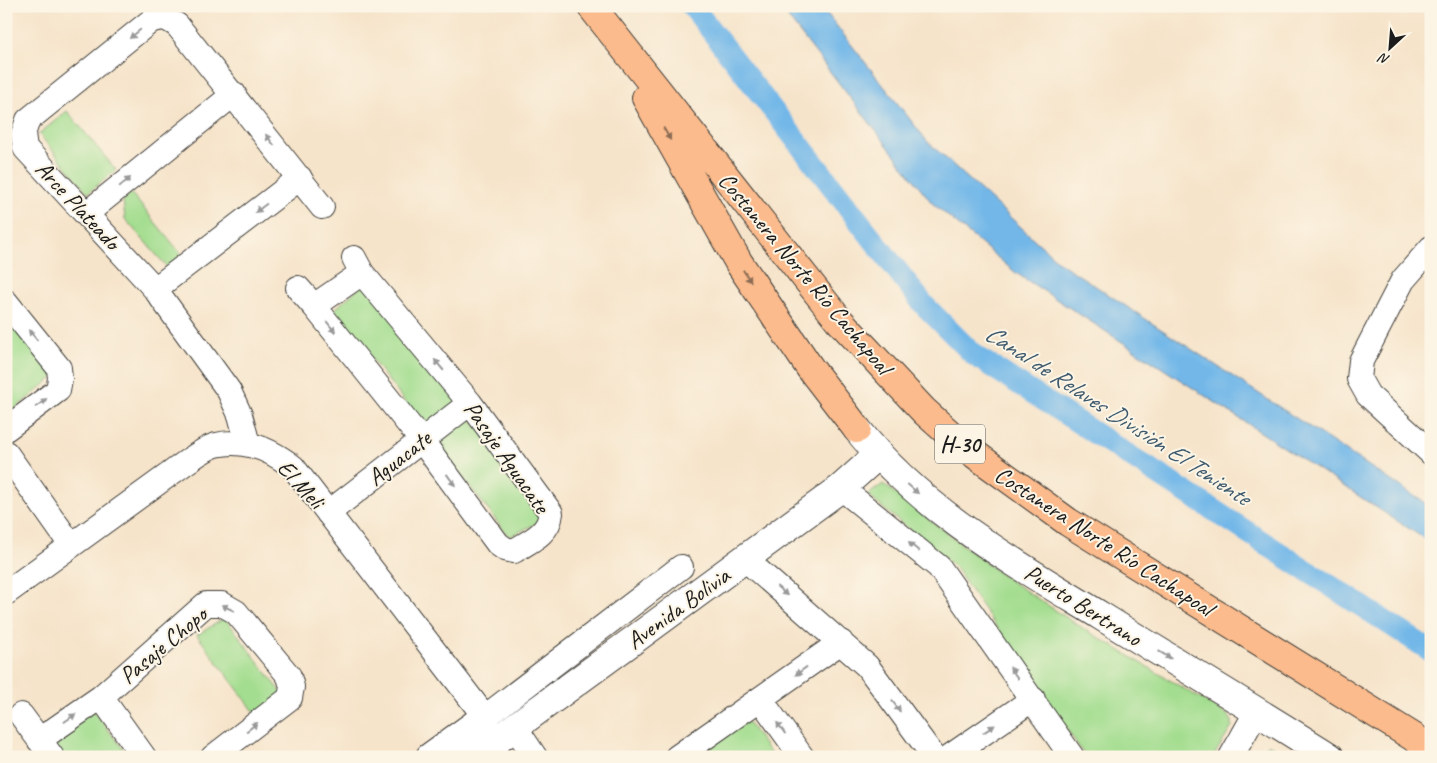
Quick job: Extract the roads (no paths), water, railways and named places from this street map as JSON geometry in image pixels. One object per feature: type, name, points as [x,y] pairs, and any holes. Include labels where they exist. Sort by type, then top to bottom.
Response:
[{"type":"main road","points":[[595,11],[739,263],[810,368],[857,429]]},
{"type":"main road","name":"Costanera Norte Río Cachapoal","points":[[595,11],[838,319],[905,392],[962,445],[1068,522],[1431,748]]},
{"type":"street","name":"Arce Plateado","points":[[234,94],[177,25],[165,18],[152,20],[28,120],[23,134],[25,148],[87,213],[154,289],[229,390],[240,415],[248,444]]},
{"type":"street","points":[[87,213],[234,94],[322,207]]},
{"type":"street","points":[[154,289],[300,178]]},
{"type":"street","points":[[1431,248],[1403,280],[1360,361],[1358,380],[1368,396],[1431,453]]},
{"type":"street","name":"Pasaje Aguacate","points":[[298,288],[422,441],[498,544],[505,549],[514,551],[546,531],[550,523],[551,513],[470,402],[358,266],[314,306]]},
{"type":"street","points":[[6,302],[59,368],[60,379],[58,390],[6,429]]},
{"type":"street","name":"Aguacate","points":[[328,513],[470,402]]},
{"type":"street","name":"Puerto Bertrano","points":[[857,429],[878,455],[933,506],[997,552],[1330,757]]},
{"type":"street","name":"El Meli","points":[[6,593],[185,463],[210,447],[228,443],[248,444],[264,449],[293,467],[486,717]]},
{"type":"street","points":[[6,453],[71,545]]},
{"type":"street","name":"Avenida Bolivia","points":[[474,757],[841,488],[878,455]]},
{"type":"street","points":[[841,488],[939,567],[1072,757]]},
{"type":"street","points":[[745,559],[867,666],[934,757]]},
{"type":"street","name":"Avenida Bolivia","points":[[430,757],[486,717],[681,567]]},
{"type":"street","name":"Pasaje Chopo","points":[[21,715],[46,748],[206,604],[222,604],[236,612],[289,676],[292,687],[290,698],[213,757]]},
{"type":"street","points":[[677,757],[761,700],[840,642]]},
{"type":"street","name":"Pasaje Chopo","points":[[101,697],[144,757]]},
{"type":"street","points":[[949,757],[1033,699]]},
{"type":"street","points":[[761,700],[802,757]]},
{"type":"street","points":[[1231,757],[1257,712]]},
{"type":"street","points":[[515,727],[535,757]]},
{"type":"water","points":[[779,6],[821,6],[927,141],[1059,262],[1431,507],[1431,543],[1016,273],[932,203]]},
{"type":"waterway","name":"Canal de Relaves División El Teniente","points":[[692,6],[924,305],[974,355],[1431,651]]}]
